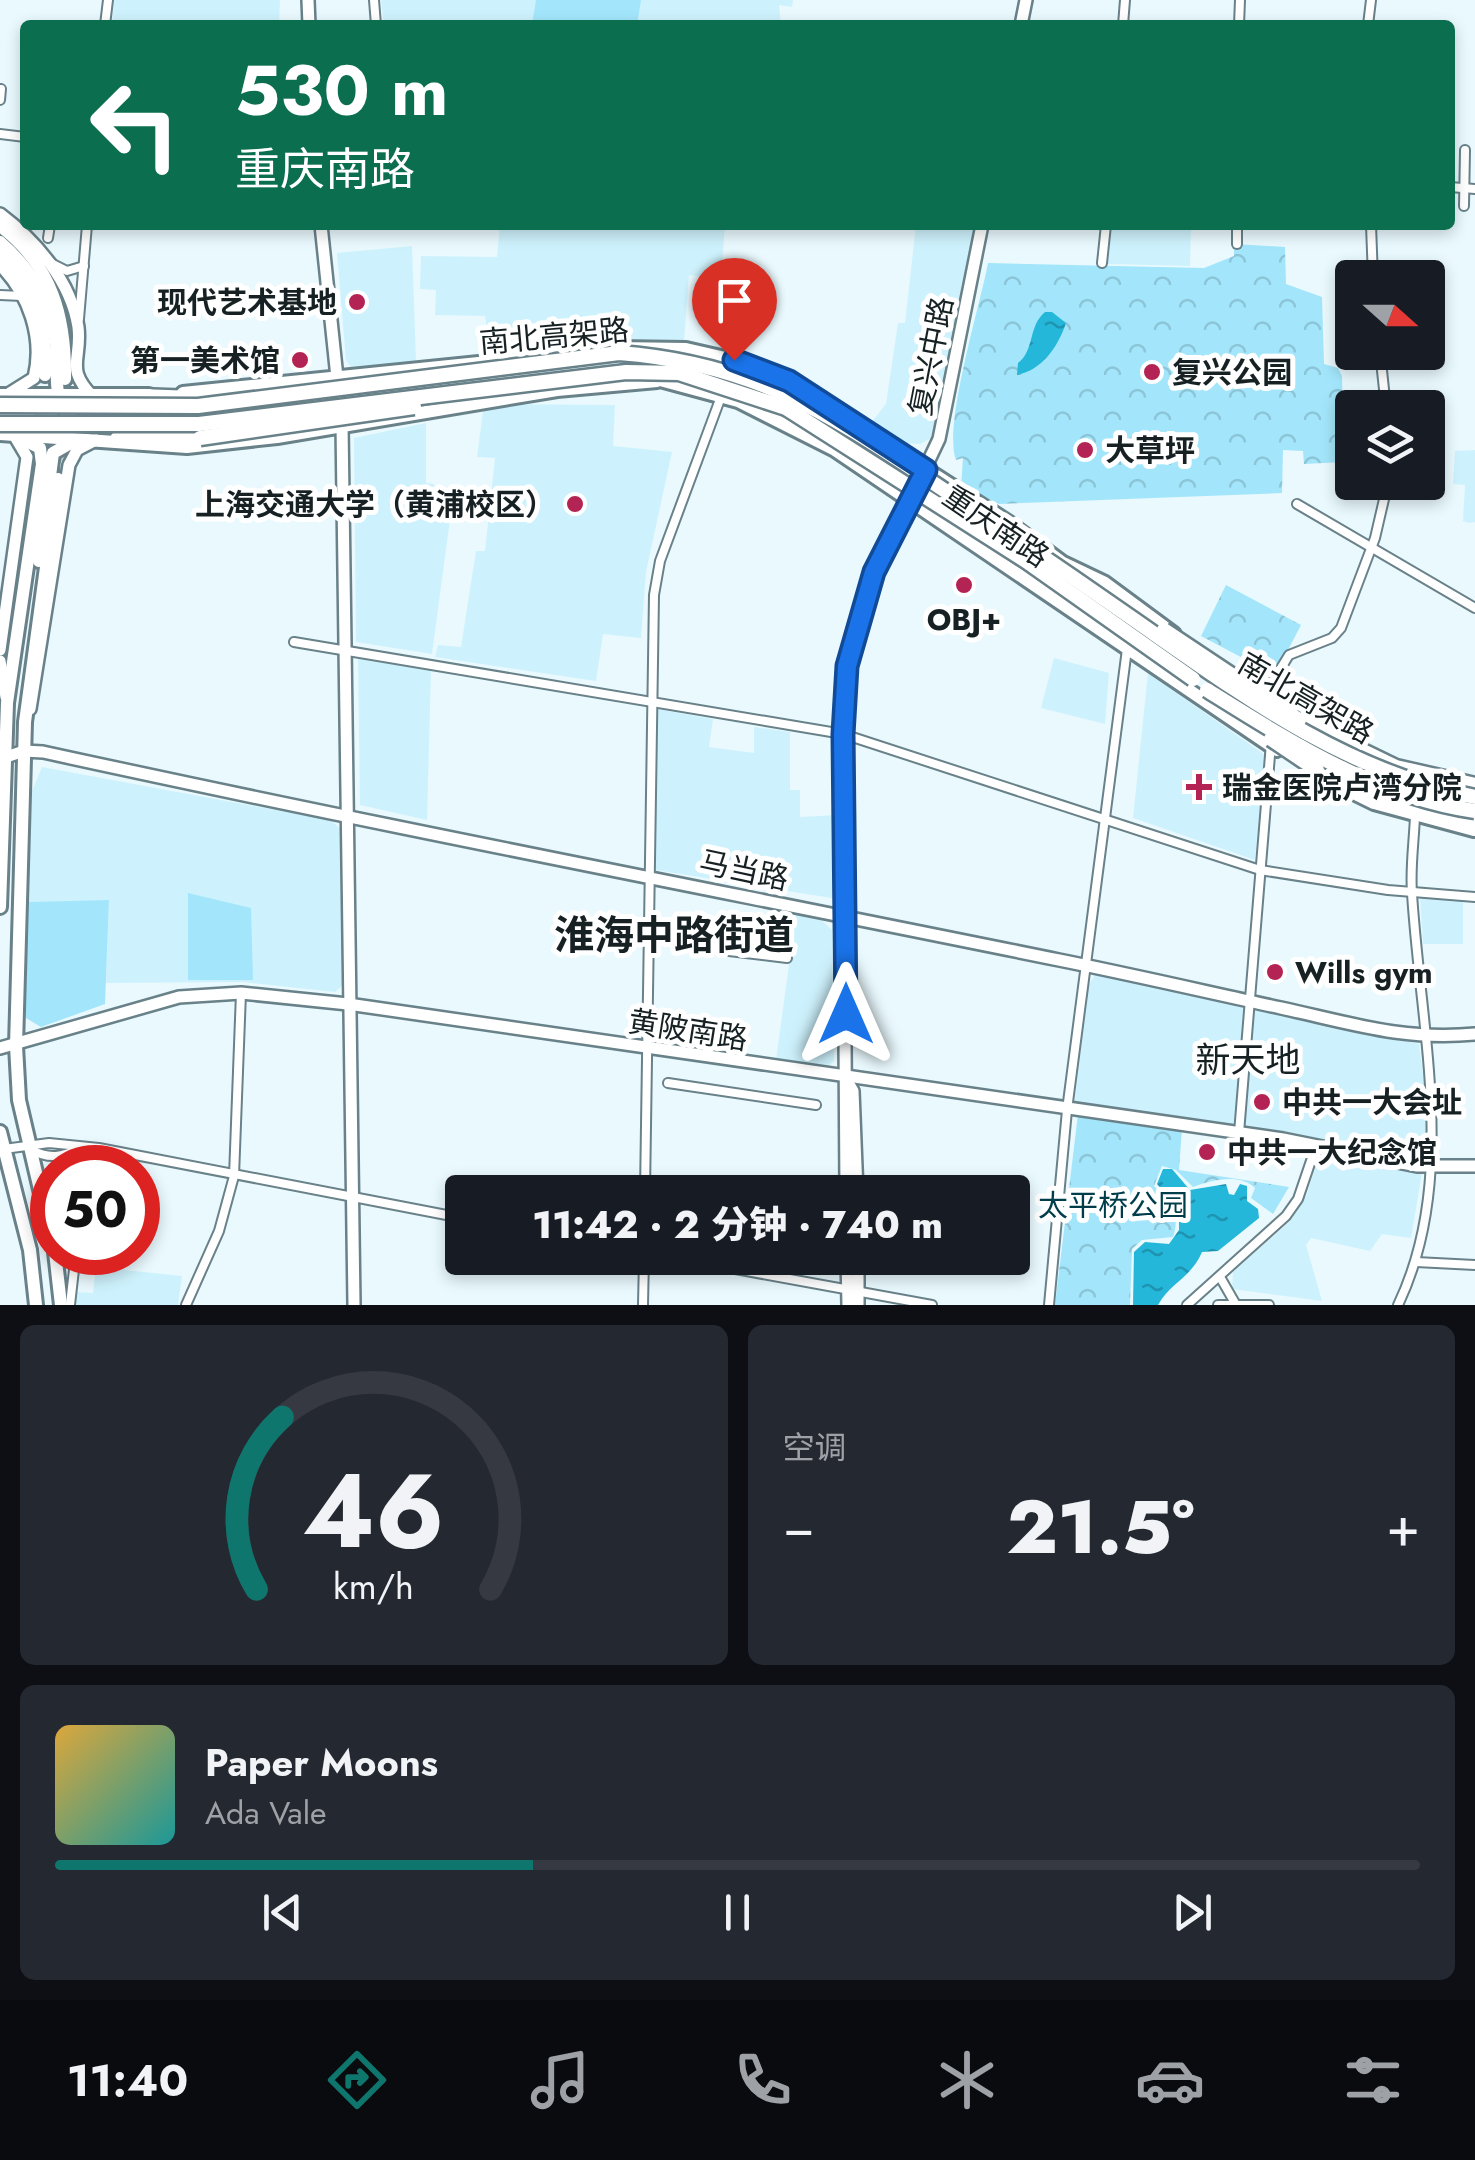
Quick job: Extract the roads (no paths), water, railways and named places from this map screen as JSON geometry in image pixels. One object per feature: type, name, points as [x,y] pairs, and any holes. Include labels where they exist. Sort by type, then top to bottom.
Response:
[{"type":"highway","name":"南北高架路","points":[[3,398],[198,406],[619,353],[679,358],[733,372],[794,395],[1062,566],[1282,720],[1363,764],[1475,796]]},
{"type":"highway","points":[[139,396],[195,398],[443,369],[488,369]]},
{"type":"highway","name":"南北高架路","points":[[0,424],[199,424],[626,372],[678,373],[786,408],[1010,550],[1207,690],[1354,776],[1426,802],[1475,813]]},
{"type":"highway","points":[[118,439],[200,438],[470,398],[532,383]]},
{"type":"highway","points":[[1062,566],[1299,720],[1362,754],[1412,772],[1475,782]]},
{"type":"highway","points":[[1207,690],[1285,750],[1350,786],[1475,827]]},
{"type":"main road","points":[[0,226],[42,269],[54,292],[62,316],[65,379]]},
{"type":"main road","points":[[0,242],[27,270],[48,307],[56,344],[55,396],[74,422],[100,438]]},
{"type":"main road","points":[[0,255],[24,283],[43,322],[45,376]]},
{"type":"main road","name":"重庆南路","points":[[7,435],[118,439],[134,446],[187,446],[339,401],[559,355],[625,348],[686,349],[734,360],[789,381],[926,470],[1121,606],[1360,760],[1420,783],[1475,796]]},
{"type":"main road","name":"重庆南路","points":[[3,398],[139,396],[339,401],[674,382],[721,396],[794,426],[908,497],[1332,786],[1415,816],[1475,827]]},
{"type":"main road","points":[[3,398],[44,438],[50,464]]},
{"type":"main road","points":[[0,907],[1,758],[42,464],[40,448],[7,435]]},
{"type":"main road","points":[[25,722],[22,699],[52,453],[64,443],[100,438]]},
{"type":"main road","points":[[7,703],[8,650],[34,474]]},
{"type":"main road","points":[[30,1156],[19,1100],[16,1046],[25,722],[58,479]]},
{"type":"main road","name":"重庆南路","points":[[1062,566],[1115,592],[1265,701],[1377,756],[1475,782]]},
{"type":"main road","points":[[1115,592],[1121,606]]},
{"type":"main road","name":"重庆南路","points":[[1272,746],[1426,805],[1475,813]]},
{"type":"main road","points":[[0,1132],[7,1186],[30,1250],[36,1305]]},
{"type":"main road","points":[[58,1275],[61,1305]]},
{"type":"street","points":[[0,100],[1,89]]},
{"type":"street","points":[[1464,206],[1465,150]]},
{"type":"street","points":[[1455,187],[1475,189]]},
{"type":"street","points":[[0,214],[49,261],[67,272],[84,266]]},
{"type":"street","points":[[48,238],[49,230]]},
{"type":"street","points":[[88,230],[74,366],[78,380],[94,398]]},
{"type":"street","points":[[322,230],[339,401],[354,1305]]},
{"type":"street","name":"复兴中路","points":[[846,1175],[843,734],[847,666],[866,593],[908,497],[940,439],[981,230]]},
{"type":"street","points":[[1102,263],[1105,230]]},
{"type":"street","points":[[1237,230],[1237,244]]},
{"type":"street","points":[[1372,230],[1373,260]]},
{"type":"street","points":[[49,261],[66,291],[78,328]]},
{"type":"street","points":[[0,265],[22,296],[37,335],[37,367],[28,385],[3,398]]},
{"type":"street","points":[[0,295],[22,296]]},
{"type":"street","points":[[645,1175],[652,703],[658,572],[734,360]]},
{"type":"street","points":[[0,650],[27,457],[7,435]]},
{"type":"street","points":[[25,722],[36,694],[71,456],[100,438]]},
{"type":"street","points":[[1239,1134],[1272,746],[1265,701],[1288,655],[1332,638],[1341,628],[1371,551],[1384,500]]},
{"type":"street","points":[[1297,504],[1346,529],[1371,551],[1475,608]]},
{"type":"street","points":[[294,642],[843,734],[1260,870],[1475,897]]},
{"type":"street","points":[[1049,1305],[1067,1110],[1127,644]]},
{"type":"street","points":[[0,661],[7,703]]},
{"type":"street","name":"马当路","points":[[1,758],[24,751],[284,801],[346,818],[650,876],[1424,1038],[1475,1034]]},
{"type":"street","points":[[1398,1305],[1416,1262],[1434,1122],[1412,890],[1415,816]]},
{"type":"street","points":[[704,948],[787,958]]},
{"type":"street","points":[[186,1305],[219,1230],[234,1176],[240,992]]},
{"type":"street","name":"黄陂南路","points":[[0,1048],[179,997],[240,992],[348,1004],[1239,1134],[1429,1166],[1475,1166]]},
{"type":"street","name":"复兴中路","points":[[846,1079],[852,1091],[856,1175]]},
{"type":"street","points":[[668,1083],[816,1104]]},
{"type":"street","points":[[41,1145],[68,1145]]},
{"type":"street","points":[[1187,1305],[1286,1216],[1300,1194],[1316,1146]]},
{"type":"street","points":[[4,1150],[28,1148]]},
{"type":"street","points":[[160,1162],[445,1215]]},
{"type":"street","points":[[1416,1262],[1475,1265]]},
{"type":"street","points":[[70,1305],[73,1275]]},
{"type":"street","points":[[643,1305],[644,1275]]},
{"type":"street","points":[[756,1275],[855,1296],[932,1305]]},
{"type":"street","points":[[1220,1278],[1235,1304]]},
{"type":"street","points":[[848,1305],[855,1296]]},
{"type":"street","points":[[1218,1305],[1269,1305]]},
{"type":"water","points":[[1045,312],[1052,312],[1066,323],[1063,332],[1041,363],[1017,375],[1018,363]]},
{"type":"water","points":[[1163,1169],[1172,1169],[1190,1190],[1226,1184],[1229,1194],[1234,1195],[1240,1184],[1247,1186],[1247,1201],[1258,1209],[1259,1218],[1218,1251],[1202,1252],[1158,1305],[1133,1305],[1134,1252],[1145,1242],[1169,1244],[1179,1230],[1179,1210],[1157,1184]]},
{"type":"tunnel","points":[[33,473],[45,375]]},
{"type":"tunnel","points":[[58,479],[60,442]]},
{"type":"place","name":"现代艺术基地","points":[[357,302]]},
{"type":"place","name":"第一美术馆","points":[[300,360]]},
{"type":"place","name":"复兴公园","points":[[1152,372]]},
{"type":"place","name":"大草坪","points":[[1085,450]]},
{"type":"place","name":"上海交通大学（黄浦校区）","points":[[575,504]]},
{"type":"place","name":"OBJ+","points":[[964,585]]},
{"type":"place","name":"瑞金医院卢湾分院","points":[[1199,787]]},
{"type":"place","name":"Wills gym","points":[[1275,972]]},
{"type":"place","name":"中共一大会址","points":[[1262,1102]]},
{"type":"place","name":"中共一大纪念馆","points":[[1207,1152]]},
{"type":"district","name":"淮海中路街道","points":[[674,935]]},
{"type":"district","name":"新天地","points":[[1248,1060]]},
{"type":"park label","name":"太平桥公园","points":[[1113,1205]]}]
